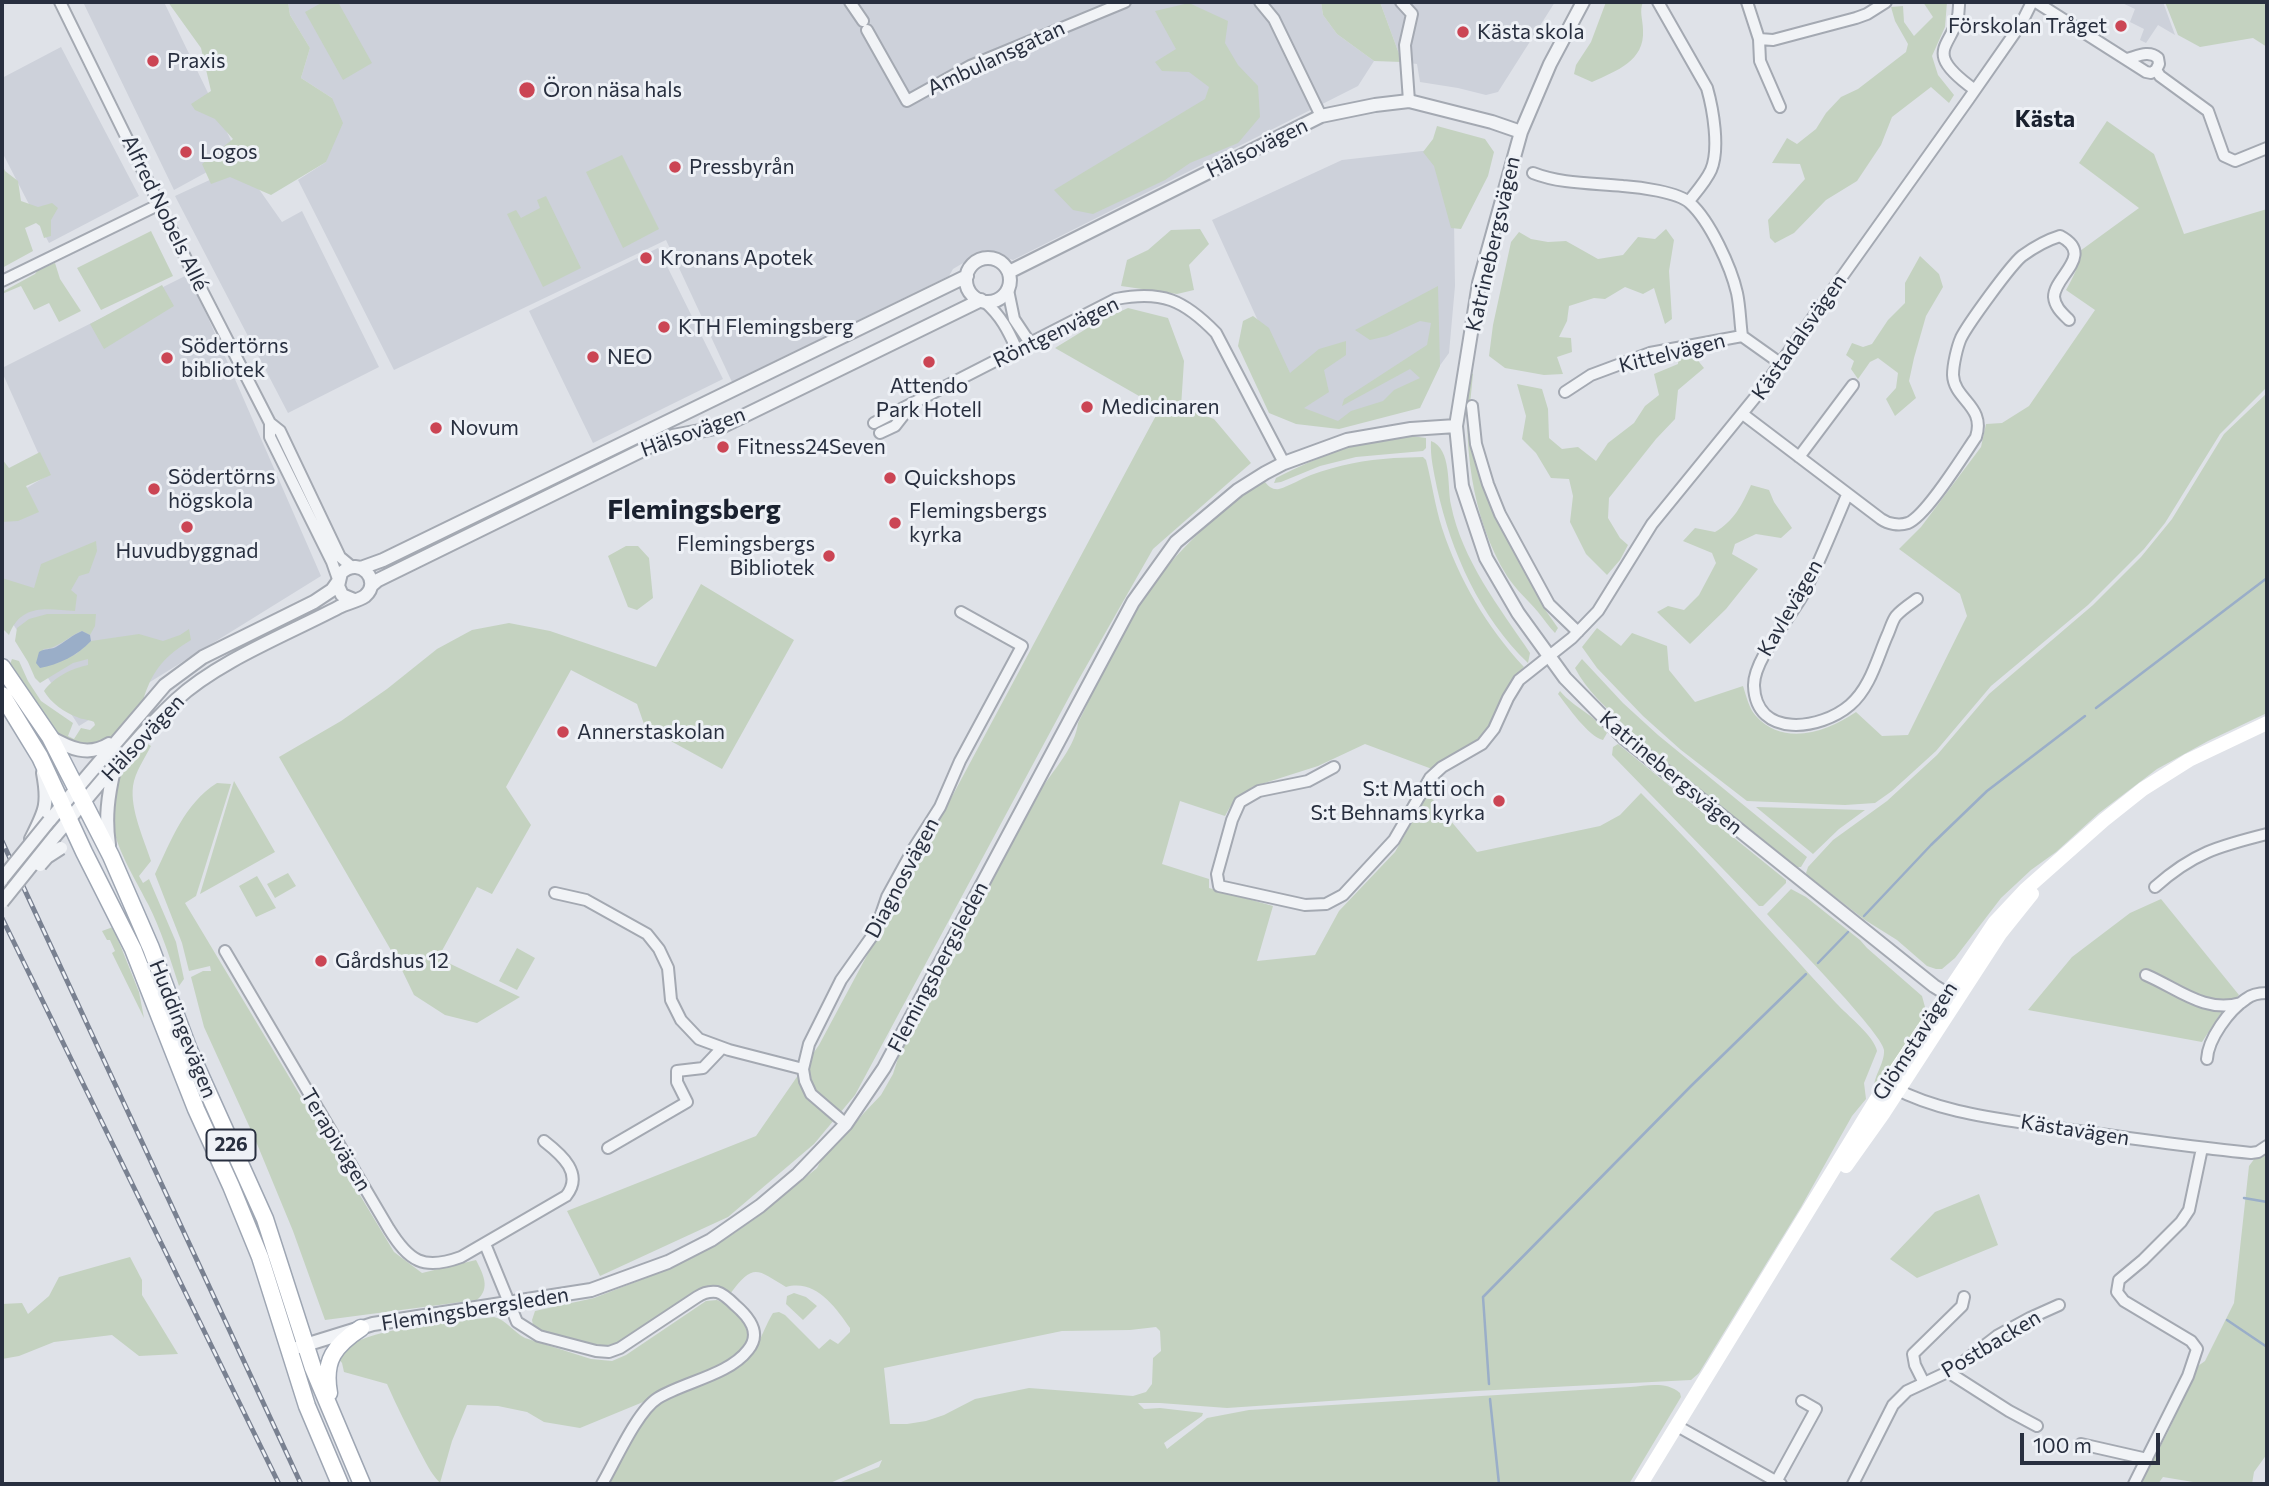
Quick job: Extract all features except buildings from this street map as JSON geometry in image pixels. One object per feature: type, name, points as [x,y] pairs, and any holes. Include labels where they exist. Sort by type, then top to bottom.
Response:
[{"type":"main road","name":"Huddingevägen","points":[[2,667],[50,737],[111,856],[151,947],[189,1050],[265,1219],[313,1368],[362,1484]]},
{"type":"main road","name":"Huddingevägen","points":[[2,695],[40,757],[133,949],[196,1109],[232,1185],[260,1257],[307,1406],[340,1484]]},
{"type":"main road","name":"Glömstavägen","points":[[1641,1484],[1783,1253],[1952,997],[2000,934],[2072,848],[2127,801],[2159,778],[2267,723]]},
{"type":"main road","points":[[334,1416],[327,1380],[329,1362],[342,1341],[361,1328]]},
{"type":"street","name":"Alfred Nobels Allé","points":[[60,2],[270,423],[280,431],[340,557],[356,567]]},
{"type":"street","name":"Ambulansgatan","points":[[850,2],[906,101],[970,66],[1125,2]]},
{"type":"street","points":[[1260,2],[1275,19],[1321,116]]},
{"type":"street","points":[[1401,2],[1412,14],[1405,45],[1409,101]]},
{"type":"street","name":"Katrinebergsvägen","points":[[1583,2],[1550,64],[1521,132],[1479,284],[1456,426],[1462,486],[1486,558],[1518,613],[1565,678],[1624,738],[1952,997]]},
{"type":"street","points":[[1533,173],[1550,180],[1650,190],[1689,201],[1712,167],[1715,154],[1711,100],[1707,88],[1658,2]]},
{"type":"street","points":[[1747,2],[1759,38],[1760,61],[1780,107]]},
{"type":"street","points":[[1759,38],[1782,38],[1856,18],[1886,2]]},
{"type":"street","points":[[1959,2],[1957,18],[1943,50],[1955,76],[1975,90]]},
{"type":"street","points":[[2034,2],[2147,72],[2157,70],[2159,64],[2158,58],[2148,53],[2127,59]]},
{"type":"street","name":"Kästadalsvägen","points":[[1334,767],[1308,781],[1259,791],[1240,803],[1232,820],[1216,874],[1216,881],[1221,887],[1305,905],[1326,904],[1343,895],[1394,841],[1430,778],[1443,767],[1475,750],[1489,736],[1515,684],[1578,632],[1608,598],[1639,542],[1658,515],[1744,415],[1975,90],[2034,2]]},
{"type":"street","points":[[2157,70],[2160,76],[2208,111],[2224,156],[2235,161],[2267,148]]},
{"type":"street","name":"Hälsovägen","points":[[1009,272],[1321,116],[1409,101],[1479,118],[1521,132]]},
{"type":"street","name":"Kittelvägen","points":[[1689,201],[1714,237],[1729,270],[1737,293],[1742,336]]},
{"type":"street","points":[[2,281],[160,204]]},
{"type":"street","points":[[1744,415],[1881,519],[1896,524],[1907,523],[1926,506],[1979,429],[1976,415],[1955,384],[1953,374],[1960,340],[2016,262],[2060,236],[2071,245],[2074,259],[2058,285],[2054,300],[2058,309],[2069,320]]},
{"type":"street","points":[[1017,350],[997,312],[975,298],[968,288],[967,276],[972,265],[983,258],[1001,262],[1009,272],[1008,290],[1014,319],[1030,343]]},
{"type":"street","name":"Hälsovägen","points":[[356,567],[383,560],[967,276]]},
{"type":"street","points":[[983,301],[998,300],[1008,290]]},
{"type":"street","name":"Röntgenvägen","points":[[877,428],[913,403],[1116,299],[1138,295],[1181,303],[1216,333],[1284,463]]},
{"type":"street","name":"Hälsovägen","points":[[371,586],[384,577],[661,441],[673,436],[721,427],[983,301]]},
{"type":"street","name":"Kittelvägen","points":[[1565,392],[1591,375],[1650,354],[1742,336],[1780,363]]},
{"type":"street","points":[[1799,457],[1853,385]]},
{"type":"street","points":[[1472,406],[1476,444],[1500,514],[1549,604],[1578,632]]},
{"type":"street","name":"Alfred Nobels Allé","points":[[270,423],[270,437],[332,562],[338,581]]},
{"type":"street","name":"Flemingsbergsleden","points":[[289,1350],[373,1324],[591,1290],[668,1262],[711,1240],[760,1206],[799,1174],[846,1124],[884,1068],[1133,602],[1175,542],[1238,490],[1284,463],[1347,440],[1411,429],[1456,426]]},
{"type":"street","name":"Kavlevägen","points":[[1847,495],[1803,594],[1758,665],[1754,685],[1761,707],[1773,719],[1795,726],[1833,716],[1848,707],[1867,684],[1896,616],[1917,599]]},
{"type":"street","points":[[356,567],[369,577],[371,586],[366,595],[354,600],[342,595],[338,581],[344,570],[356,567]]},
{"type":"street","name":"Hälsovägen","points":[[80,795],[118,738],[165,685],[203,657],[314,602],[332,590],[338,581]]},
{"type":"street","name":"Hälsovägen","points":[[80,795],[116,766],[177,699],[210,674],[354,600]]},
{"type":"street","name":"Diagnosvägen","points":[[803,1069],[813,1034],[841,980],[875,932],[887,897],[940,807],[960,761],[1022,646],[961,612]]},
{"type":"street","points":[[50,737],[72,749],[89,751],[106,747],[118,738]]},
{"type":"street","points":[[2,879],[46,817],[47,794],[40,757]]},
{"type":"street","points":[[111,856],[106,808],[116,766]]},
{"type":"street","points":[[2,904],[58,842],[67,812],[80,795]]},
{"type":"street","points":[[46,817],[67,812]]},
{"type":"street","points":[[2155,887],[2169,874],[2205,852],[2267,834]]},
{"type":"street","points":[[58,842],[84,852]]},
{"type":"street","points":[[555,893],[586,900],[648,934],[668,968],[671,1000],[681,1020],[699,1039],[722,1048],[803,1069],[804,1081],[811,1094],[846,1124]]},
{"type":"street","name":"Terapivägen","points":[[225,951],[402,1250],[421,1262],[447,1262],[485,1244],[566,1196],[572,1189],[574,1178],[563,1157],[544,1141]]},
{"type":"street","points":[[2146,975],[2205,1004],[2224,1006],[2241,1003]]},
{"type":"street","points":[[2207,1059],[2212,1042],[2241,1003],[2251,996],[2267,993]]},
{"type":"street","points":[[608,1148],[687,1102],[677,1082],[677,1071],[703,1068],[722,1048]]},
{"type":"street","name":"Kästavägen","points":[[1892,1088],[1914,1098],[1960,1111],[2100,1134],[2251,1153],[2267,1146]]},
{"type":"street","points":[[2134,1484],[2188,1376],[2197,1349],[2191,1341],[2124,1301],[2117,1285],[2120,1277],[2143,1260],[2187,1215],[2202,1148]]},
{"type":"street","points":[[485,1244],[517,1322],[539,1336],[603,1352],[620,1348],[697,1297],[709,1292],[726,1297],[749,1318],[754,1338],[744,1355],[727,1366],[654,1400],[637,1422],[602,1484]]},
{"type":"street","points":[[1924,1383],[1913,1354],[1962,1306],[1964,1297]]},
{"type":"street","name":"Postbacken","points":[[1853,1484],[1895,1401],[1907,1391],[1957,1368],[1997,1336],[2059,1305]]},
{"type":"street","points":[[1948,1372],[2037,1426]]},
{"type":"street","points":[[1677,1426],[1779,1483],[1816,1409],[1802,1401]]},
{"type":"street","points":[[2081,1444],[2147,1459]]},
{"type":"shaded area","points":[[83,2],[164,2],[238,155],[174,190]]},
{"type":"shaded area","points":[[288,2],[1321,2],[1323,15],[1337,34],[1374,61],[1358,86],[1013,260],[985,250],[953,269],[949,276],[732,382],[666,240],[394,370],[298,180],[326,162],[332,98],[301,78],[310,48],[290,15]]},
{"type":"shaded area","name":"Kästa skola","points":[[1380,2],[1555,2],[1498,92],[1486,95],[1420,82],[1417,64],[1402,62]]},
{"type":"shaded area","points":[[2120,2],[2163,2],[2175,35],[2158,25],[2146,43],[2140,40],[2144,29],[2130,22],[2135,9]]},
{"type":"shaded area","points":[[61,47],[139,196],[49,243],[2,152],[2,78]]},
{"type":"shaded area","points":[[1431,150],[1454,221],[1455,286],[1449,353],[1425,386],[1341,425],[1301,415],[1212,220],[1342,160]]},
{"type":"shaded area","points":[[242,165],[282,222],[302,211],[379,367],[288,413],[175,196]]},
{"type":"shaded area","points":[[658,248],[723,379],[593,443],[529,311]]},
{"type":"shaded area","name":"Södertörns högskola","points":[[189,274],[321,576],[79,726],[2,607],[2,503],[48,475],[2,368]]},
{"type":"green space","points":[[168,2],[288,2],[290,15],[310,48],[301,78],[332,98],[343,123],[326,162],[271,195],[230,177],[211,184],[202,164],[233,139],[215,119],[195,110],[191,104],[211,91],[201,48]]},
{"type":"green space","points":[[323,2],[338,2],[372,63],[343,80],[305,12]]},
{"type":"green space","points":[[1321,2],[1380,2],[1402,62],[1374,61],[1337,34],[1323,15]]},
{"type":"green space","points":[[1606,2],[1643,2],[1642,41],[1639,50],[1627,63],[1592,82],[1574,74],[1576,65],[1591,42]]},
{"type":"green space","points":[[1923,2],[1947,2],[1945,27],[1932,56],[1938,75],[1954,95],[1949,103],[1931,87],[1892,117],[1881,145],[1857,181],[1826,200],[1794,233],[1775,243],[1770,238],[1768,220],[1805,179],[1800,164],[1772,163],[1787,138],[1797,144],[1816,129],[1841,97],[1858,89],[1906,52],[1908,44],[1895,21],[1891,7],[1903,6],[1904,22],[1914,36],[1933,17]]},
{"type":"green space","points":[[2165,2],[2267,2],[2267,47],[2253,38],[2200,47],[2178,35]]},
{"type":"green space","points":[[1189,3],[1228,21],[1225,43],[1238,65],[1258,86],[1260,117],[1238,143],[1190,163],[1165,180],[1093,214],[1073,210],[1054,190],[1205,99],[1209,87],[1189,72],[1162,71],[1155,62],[1176,49],[1155,11]]},
{"type":"green space","points":[[2107,121],[2154,154],[2184,234],[2267,209],[2267,387],[2220,434],[2165,523],[2144,549],[2088,605],[1991,686],[1936,751],[1892,791],[1875,803],[1845,805],[1747,801],[1681,750],[1643,716],[1597,668],[1582,647],[1597,628],[1621,646],[1632,633],[1667,646],[1669,670],[1695,702],[1743,686],[1754,713],[1767,726],[1779,731],[1792,734],[1819,730],[1856,712],[1882,736],[1908,735],[1967,616],[1960,594],[1899,549],[1921,527],[1981,447],[1986,424],[2002,423],[2029,406],[2095,310],[2066,290],[2076,271],[2080,251],[2139,208],[2079,163]]},
{"type":"green space","points":[[1437,126],[1485,139],[1494,152],[1488,176],[1461,229],[1451,228],[1434,166],[1423,152],[1433,139]]},
{"type":"green space","points":[[622,155],[659,229],[623,248],[586,172]]},
{"type":"green space","points":[[2,164],[5,171],[18,181],[21,201],[38,207],[52,203],[58,208],[51,220],[51,236],[44,238],[40,226],[36,223],[25,228],[33,251],[2,268]]},
{"type":"green space","points":[[546,196],[581,268],[543,287],[507,214],[516,210],[521,218],[540,208],[537,200]]},
{"type":"green space","points":[[1200,229],[1209,244],[1189,265],[1194,290],[1177,294],[1121,286],[1127,260],[1148,250],[1171,230]]},
{"type":"green space","points":[[1666,229],[1674,240],[1669,271],[1672,319],[1665,324],[1654,288],[1643,294],[1625,287],[1605,299],[1594,298],[1569,306],[1567,321],[1559,337],[1571,338],[1572,352],[1557,357],[1563,374],[1544,375],[1505,368],[1489,356],[1511,242],[1519,232],[1531,239],[1566,241],[1598,259],[1623,255],[1638,237],[1655,239]]},
{"type":"green space","points":[[151,231],[173,276],[101,310],[77,268]]},
{"type":"green space","points":[[1920,256],[1939,274],[1943,287],[1926,316],[1914,358],[1909,381],[1916,398],[1895,416],[1886,399],[1896,388],[1898,373],[1878,358],[1870,362],[1858,379],[1851,369],[1854,361],[1846,355],[1852,343],[1863,347],[1872,344],[1888,320],[1905,303],[1905,283]]},
{"type":"green space","points":[[55,263],[60,279],[81,311],[59,322],[49,303],[34,310],[21,286],[2,294],[38,270]]},
{"type":"green space","points":[[162,285],[174,306],[104,349],[90,324]]},
{"type":"green space","points":[[1438,286],[1440,366],[1420,408],[1339,429],[1296,424],[1269,413],[1238,346],[1243,321],[1253,316],[1269,328],[1290,373],[1319,349],[1346,341],[1346,355],[1324,370],[1329,392],[1304,408],[1338,421],[1351,411],[1383,401],[1394,390],[1420,378],[1410,369],[1342,406],[1344,399],[1427,345],[1431,323],[1420,321],[1387,336],[1370,340],[1355,330]]},
{"type":"green space","points":[[1128,308],[1168,318],[1184,361],[1181,407],[1214,419],[1251,463],[1153,549],[1075,686],[855,1095],[814,1144],[728,1217],[600,1276],[567,1211],[756,1136],[819,1045],[1160,408],[1055,348],[1099,321]]},
{"type":"green space","points":[[1691,352],[1704,368],[1678,390],[1675,419],[1609,498],[1608,518],[1620,538],[1628,545],[1607,575],[1586,554],[1570,522],[1573,496],[1569,479],[1551,478],[1536,453],[1522,439],[1526,416],[1517,384],[1542,389],[1548,409],[1549,438],[1562,449],[1578,447],[1596,461],[1608,443],[1634,423],[1645,406],[1659,395],[1654,374],[1678,364],[1679,353]]},
{"type":"green space","points":[[1470,373],[1473,374],[1470,404],[1472,440],[1546,611],[1558,628],[1555,633],[1507,576],[1485,529],[1477,504],[1469,451],[1467,425]]},
{"type":"green space","points":[[2267,393],[2267,713],[2157,769],[2099,813],[2001,898],[1955,958],[1942,969],[1927,966],[1897,940],[1865,920],[1808,876],[1808,867],[1833,840],[1887,801],[1937,755],[1989,694],[2093,605],[2141,557],[2172,519],[2224,434]]},
{"type":"green space","points":[[1412,436],[1426,438],[1426,448],[1423,451],[1356,457],[1320,466],[1274,483],[1276,478],[1292,470],[1359,444]]},
{"type":"green space","points":[[1431,441],[1438,445],[1446,460],[1451,505],[1464,545],[1494,600],[1530,653],[1528,663],[1495,625],[1459,559],[1437,488]]},
{"type":"green space","points":[[40,452],[51,475],[26,486],[39,512],[18,521],[2,522],[2,459],[9,468]]},
{"type":"green space","points":[[1423,457],[1426,460],[1440,520],[1457,566],[1486,619],[1524,667],[1513,680],[1493,720],[1481,736],[1432,769],[1365,744],[1318,766],[1252,787],[1230,807],[1225,816],[1180,801],[1162,864],[1209,879],[1209,888],[1273,906],[1257,961],[1315,955],[1339,911],[1395,852],[1428,794],[1477,852],[1600,826],[1620,815],[1641,793],[1871,1039],[1877,1051],[1864,1083],[1866,1099],[1852,1116],[1801,1207],[1699,1373],[1691,1380],[1227,1408],[1138,1403],[1144,1409],[1203,1413],[1164,1443],[1167,1449],[1207,1418],[1249,1410],[1650,1385],[1675,1389],[1681,1397],[1629,1484],[836,1484],[879,1467],[882,1460],[828,1484],[608,1484],[647,1416],[674,1395],[726,1375],[743,1364],[773,1313],[785,1315],[819,1349],[830,1339],[838,1344],[850,1332],[850,1328],[831,1304],[815,1291],[807,1287],[786,1287],[756,1272],[745,1277],[730,1294],[713,1285],[703,1287],[620,1342],[610,1345],[580,1342],[540,1330],[533,1325],[535,1311],[594,1298],[686,1261],[756,1218],[817,1168],[833,1138],[842,1139],[881,1095],[893,1074],[899,1055],[1042,788],[1069,749],[1078,723],[1121,636],[1163,572],[1208,524],[1261,483],[1265,482],[1271,488],[1279,489],[1331,468],[1383,459]],"holes":[[[1156,1327],[1160,1331],[1161,1351],[1153,1358],[1152,1384],[1146,1392],[1133,1396],[1029,1388],[975,1399],[926,1421],[890,1424],[884,1368],[1062,1331]]]},
{"type":"green space","points":[[1751,485],[1769,490],[1792,528],[1781,538],[1756,534],[1735,544],[1732,554],[1758,569],[1726,609],[1690,644],[1657,612],[1668,606],[1684,610],[1699,595],[1716,563],[1712,553],[1683,541],[1695,528],[1715,532],[1722,528],[1737,512]]},
{"type":"green space","points":[[96,541],[97,551],[89,573],[79,576],[71,590],[77,595],[75,611],[36,610],[20,617],[9,635],[2,628],[2,578],[34,588],[41,564]]},
{"type":"green space","points":[[626,546],[638,546],[649,558],[653,598],[637,610],[628,607],[608,556]]},
{"type":"green space","points":[[701,584],[794,640],[722,769],[645,727],[637,704],[571,670],[506,787],[531,825],[492,894],[477,887],[438,958],[520,997],[477,1023],[445,1015],[414,995],[399,964],[279,757],[341,721],[437,649],[472,630],[509,623],[550,631],[656,667]]},
{"type":"green space","points":[[47,614],[96,614],[95,626],[90,635],[82,631],[53,647],[43,649],[55,664],[76,654],[91,641],[139,634],[163,641],[189,629],[191,640],[156,670],[144,697],[147,699],[112,738],[106,743],[87,749],[57,737],[9,667],[12,659],[19,661],[41,701],[73,723],[68,736],[74,739],[81,728],[90,730],[95,725],[94,722],[63,710],[44,691],[63,674],[88,665],[88,659],[73,663],[40,683],[15,641],[17,628],[29,619]]},
{"type":"green space","points":[[1582,659],[1623,703],[1658,735],[1807,857],[1801,867],[1796,867],[1708,798],[1624,725],[1585,684],[1575,668]]},
{"type":"green space","points":[[1560,691],[1602,726],[1607,733],[1603,740],[1591,733],[1579,720],[1558,694]]},
{"type":"green space","points":[[146,743],[151,746],[140,765],[133,795],[138,824],[151,861],[139,876],[143,883],[149,879],[176,942],[184,979],[179,986],[157,924],[124,857],[113,824],[111,807],[114,790],[122,773]]},
{"type":"green space","points":[[1618,744],[1786,880],[1786,883],[1763,906],[1759,906],[1612,755],[1613,747]]},
{"type":"green space","points":[[234,781],[275,852],[200,894]]},
{"type":"green space","points":[[217,783],[231,784],[196,896],[185,903],[394,1252],[422,1273],[476,1260],[485,1286],[477,1300],[325,1320],[293,1231],[204,1027],[191,977],[203,971],[211,971],[210,966],[189,971],[182,943],[155,874],[187,812]]},
{"type":"green space","points":[[1756,807],[1865,810],[1839,829],[1813,854]]},
{"type":"green space","points":[[288,873],[296,886],[275,898],[267,884]]},
{"type":"green space","points":[[257,876],[276,908],[256,917],[239,886]]},
{"type":"green space","points":[[1791,889],[1806,897],[1860,940],[1922,996],[1925,1007],[1921,1021],[1874,1092],[1884,1055],[1879,1040],[1851,1005],[1767,914]]},
{"type":"green space","points":[[2161,899],[2239,995],[2221,1013],[2202,1042],[2028,1010],[2072,957],[2130,913]]},
{"type":"green space","points":[[113,927],[139,992],[144,1018],[112,953],[115,951],[110,940],[107,940],[102,931]]},
{"type":"green space","points":[[517,948],[535,958],[517,990],[499,981]]},
{"type":"green space","points":[[2267,1152],[2267,1454],[2254,1472],[2252,1484],[2205,1484],[2163,1477],[2158,1484],[2140,1484],[2168,1432],[2198,1366],[2205,1361],[2234,1303],[2249,1166],[2255,1158]]},
{"type":"green space","points":[[1979,1194],[1998,1245],[1917,1278],[1890,1259],[1935,1212]]},
{"type":"green space","points":[[130,1257],[142,1280],[142,1295],[178,1354],[139,1356],[112,1335],[54,1342],[19,1356],[2,1359],[2,1304],[22,1303],[28,1314],[49,1296],[59,1277]]},
{"type":"green space","points":[[794,1293],[806,1297],[817,1306],[803,1320],[786,1304],[787,1296]]},
{"type":"green space","points":[[717,1300],[740,1316],[748,1327],[751,1341],[736,1357],[648,1400],[580,1428],[544,1422],[527,1412],[498,1406],[467,1405],[452,1441],[440,1483],[419,1450],[387,1384],[344,1372],[338,1358],[354,1343],[384,1332],[494,1317],[525,1338],[591,1359],[612,1361],[626,1355],[706,1301]]},
{"type":"water","points":[[82,631],[90,635],[91,641],[80,651],[47,667],[40,668],[36,663],[39,652],[56,647]]},
{"type":"waterway","points":[[2096,708],[2267,578]]},
{"type":"waterway","points":[[1864,916],[1987,791],[2085,716]]},
{"type":"waterway","points":[[1818,963],[1848,932]]},
{"type":"waterway","points":[[1489,1384],[1483,1297],[1691,1086],[1806,974]]},
{"type":"waterway","points":[[2244,1198],[2267,1202]]},
{"type":"waterway","points":[[2227,1320],[2267,1347]]},
{"type":"waterway","points":[[1490,1399],[1499,1484]]},
{"type":"railway","points":[[2,841],[301,1484]]},
{"type":"railway","points":[[2,918],[279,1484]]},
{"type":"place","name":"Förskolan Tråget","points":[[2121,26]]},
{"type":"place","name":"Kästa skola","points":[[1463,32]]},
{"type":"place","name":"Praxis","points":[[153,61]]},
{"type":"place","name":"Öron näsa hals","points":[[527,90]]},
{"type":"place","name":"Logos","points":[[186,152]]},
{"type":"place","name":"Pressbyrån","points":[[675,167]]},
{"type":"place","name":"Kronans Apotek","points":[[646,258]]},
{"type":"place","name":"KTH Flemingsberg","points":[[664,327]]},
{"type":"place","name":"NEO","points":[[593,357]]},
{"type":"place","name":"Södertörns bibliotek","points":[[167,358]]},
{"type":"place","name":"Attendo Park Hotell","points":[[929,362]]},
{"type":"place","name":"Medicinaren","points":[[1087,407]]},
{"type":"place","name":"Novum","points":[[436,428]]},
{"type":"place","name":"Fitness24Seven","points":[[723,447]]},
{"type":"place","name":"Quickshops","points":[[890,478]]},
{"type":"place","name":"Södertörns högskola","points":[[154,489]]},
{"type":"place","name":"Flemingsbergs kyrka","points":[[895,523]]},
{"type":"place","name":"Huvudbyggnad","points":[[187,527]]},
{"type":"place","name":"Flemingsbergs Bibliotek","points":[[829,556]]},
{"type":"place","name":"Annerstaskolan","points":[[563,732]]},
{"type":"place","name":"S:t Matti och S:t Behnams kyrka","points":[[1499,801]]},
{"type":"place","name":"Gårdshus 12","points":[[321,961]]},
{"type":"district","name":"Kästa","points":[[2045,119]]},
{"type":"district","name":"Flemingsberg","points":[[694,510]]}]
